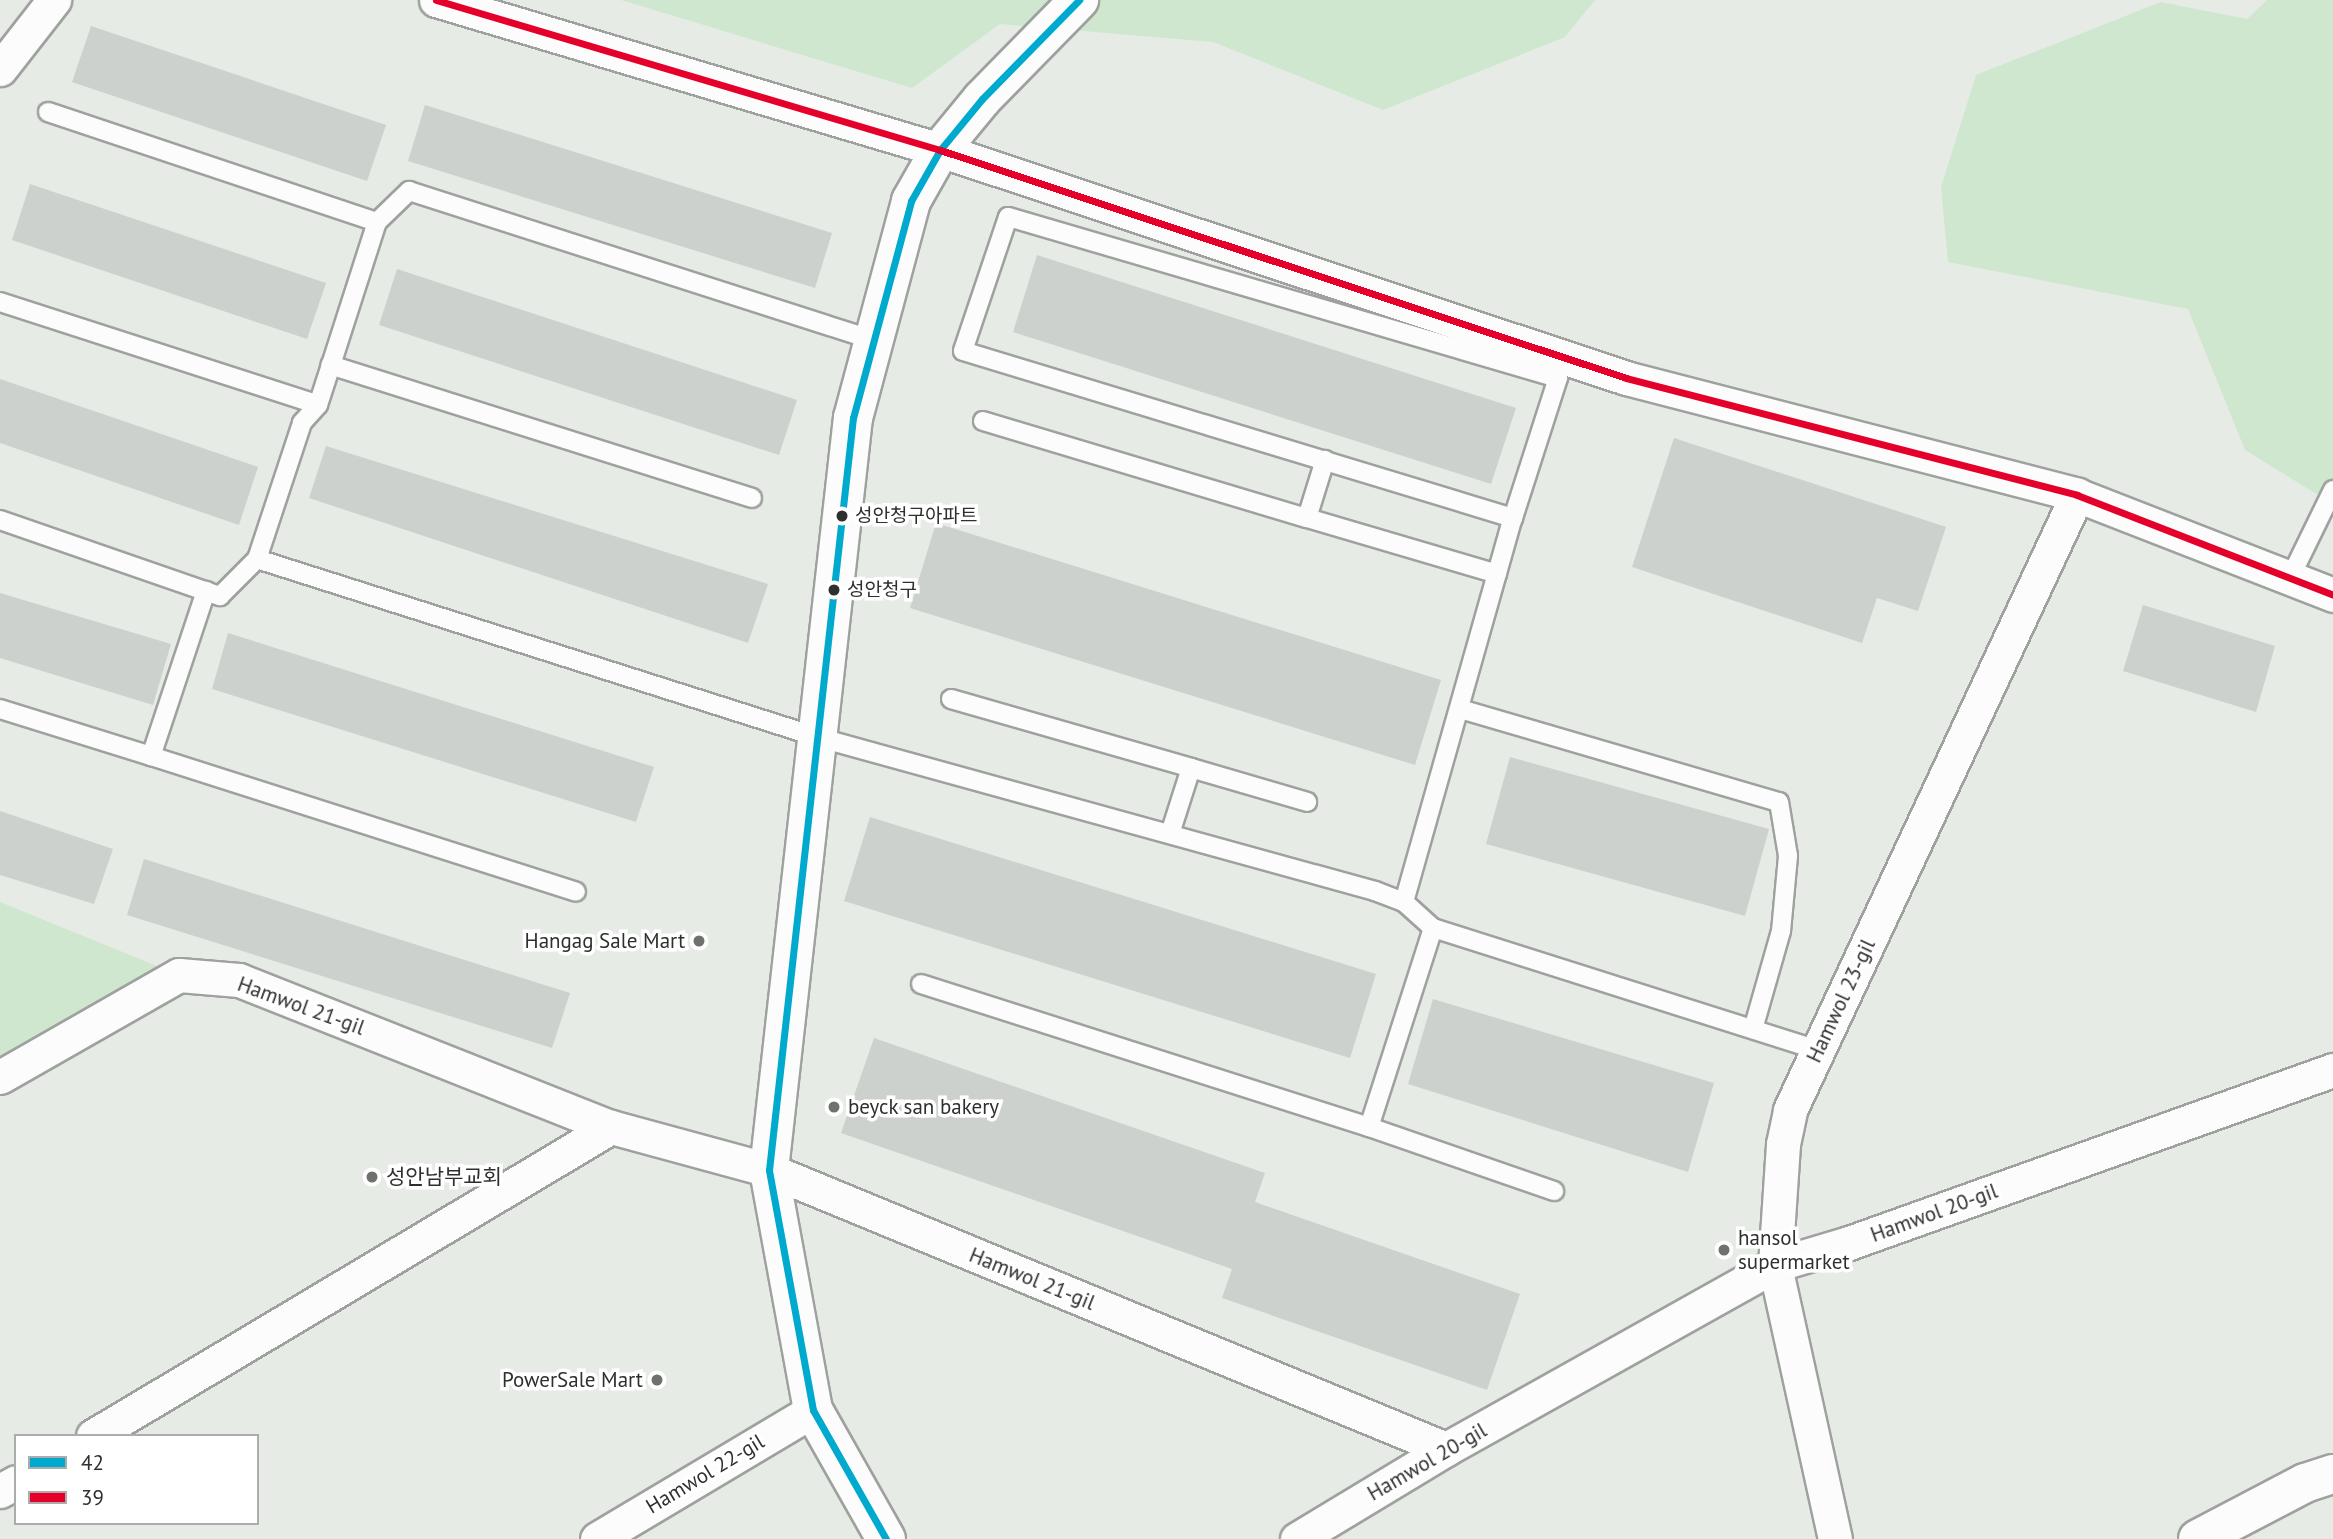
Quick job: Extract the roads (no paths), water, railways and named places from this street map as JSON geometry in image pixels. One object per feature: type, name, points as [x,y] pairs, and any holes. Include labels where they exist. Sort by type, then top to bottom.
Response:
[{"type":"street","points":[[0,69],[54,0]]},
{"type":"street","points":[[436,0],[940,150],[1626,378],[2077,495],[2333,595]]},
{"type":"street","points":[[886,1539],[813,1410],[769,1170],[853,418],[911,201],[940,150],[982,99],[1079,0]]},
{"type":"street","name":"Hamwol 23-gil","points":[[1835,1539],[1775,1265],[1783,1144],[1790,1110],[2077,495]]},
{"type":"street","name":"Hamwol 21-gil","points":[[0,1077],[179,975],[239,980],[611,1127],[769,1170],[1446,1449]]},
{"type":"street","name":"Hamwol 20-gil","points":[[1297,1539],[1446,1449],[1775,1265],[1849,1243],[2333,1070]]},
{"type":"street","points":[[96,1434],[611,1127]]},
{"type":"street","name":"Hamwol 22-gil","points":[[597,1539],[813,1410]]},
{"type":"street","points":[[2198,1539],[2305,1483],[2333,1474]]},
{"type":"lane","points":[[48,112],[377,222]]},
{"type":"lane","points":[[0,520],[220,596],[257,559],[302,424],[318,405],[377,222],[409,191],[874,340]]},
{"type":"lane","points":[[1404,902],[1513,518],[1558,378],[1008,217],[963,351],[1513,518]]},
{"type":"lane","points":[[0,302],[318,405]]},
{"type":"lane","points":[[331,365],[752,498]]},
{"type":"lane","points":[[983,421],[1497,574]]},
{"type":"lane","points":[[1307,518],[1325,460]]},
{"type":"lane","points":[[2290,578],[2333,490]]},
{"type":"lane","points":[[257,559],[817,737],[1375,891],[1404,902],[1433,928],[1818,1050]]},
{"type":"lane","points":[[151,756],[206,591]]},
{"type":"lane","points":[[951,699],[1307,802]]},
{"type":"lane","points":[[0,709],[576,892]]},
{"type":"lane","points":[[1460,709],[1779,802],[1788,856],[1781,930],[1753,1029]]},
{"type":"lane","points":[[1170,834],[1191,768]]},
{"type":"lane","points":[[1369,1127],[1433,928]]},
{"type":"lane","points":[[921,984],[1369,1127],[1554,1191]]},
{"type":"place","name":"성안청구아파트","points":[[842,516]]},
{"type":"place","name":"성안청구","points":[[834,590]]},
{"type":"place","name":"Hangag Sale Mart","points":[[699,941]]},
{"type":"place","name":"beyck san bakery","points":[[834,1107]]},
{"type":"place","name":"성안남부교회","points":[[372,1177]]},
{"type":"place","name":"hansol supermarket","points":[[1724,1250]]},
{"type":"place","name":"PowerSale Mart","points":[[657,1380]]}]
